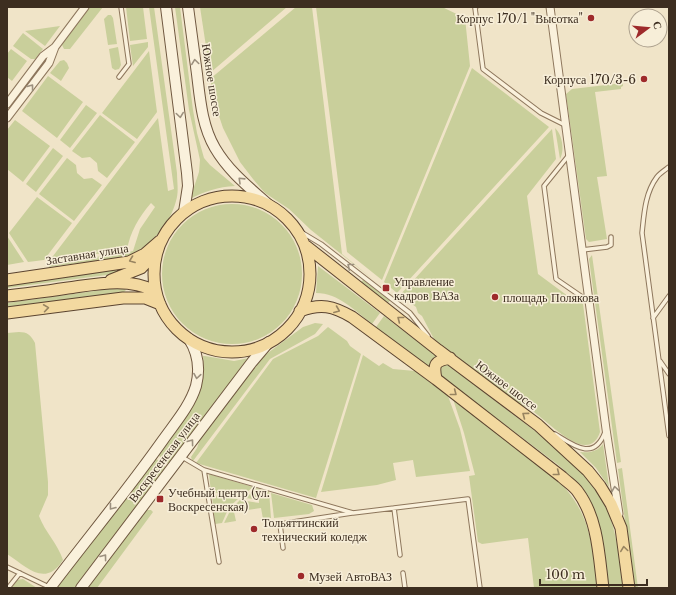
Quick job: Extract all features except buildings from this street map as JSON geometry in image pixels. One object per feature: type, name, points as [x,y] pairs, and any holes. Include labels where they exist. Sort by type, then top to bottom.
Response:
[{"type":"main road","points":[[166,7],[186,155],[188,186],[184,212]]},
{"type":"main road","name":"Южное шоссе","points":[[188,7],[201,107],[209,134],[215,147],[229,168],[238,178],[270,206]]},
{"type":"main road","points":[[222,196],[232,196],[257,200],[270,206],[296,229],[306,246],[310,262],[310,274],[308,288],[300,311],[286,328],[269,342],[242,351],[207,348],[189,339],[171,322],[160,304],[155,291],[154,263],[164,238],[177,219],[184,212],[204,201],[222,196]]},
{"type":"main road","name":"Заставная улица","points":[[7,280],[129,262],[144,254],[164,238]]},
{"type":"main road","name":"Южное шоссе","points":[[306,246],[438,350],[538,424],[588,471],[600,486],[611,504],[621,528],[629,588]]},
{"type":"main road","name":"Заставная улица","points":[[107,282],[141,268],[158,250]]},
{"type":"main road","name":"Заставная улица","points":[[7,296],[107,282],[146,286],[155,291]]},
{"type":"main road","points":[[7,313],[123,298],[145,298],[160,304]]},
{"type":"main road","points":[[300,311],[310,307],[320,306],[339,309],[371,330],[562,477],[577,491],[589,510],[594,528],[603,588]]},
{"type":"main road","name":"Воскресенская улица","points":[[50,588],[153,454],[189,402],[196,387],[198,370],[193,346],[189,339]]},
{"type":"main road","name":"Воскресенская улица","points":[[80,588],[252,362],[269,342]]},
{"type":"main road","points":[[436,379],[434,371],[435,365],[438,362],[450,358]]},
{"type":"street","points":[[7,104],[43,56],[55,47],[85,7]]},
{"type":"street","points":[[550,7],[606,429],[621,528]]},
{"type":"street","points":[[7,118],[49,63],[55,47]]},
{"type":"lane","points":[[119,77],[129,64],[121,7]]},
{"type":"lane","points":[[476,7],[483,69],[541,113],[565,125]]},
{"type":"lane","points":[[569,155],[544,186],[556,279],[589,301]]},
{"type":"lane","points":[[669,167],[658,175],[651,187],[645,206],[642,233],[669,436]]},
{"type":"lane","points":[[296,229],[321,244],[410,313],[438,350]]},
{"type":"lane","points":[[582,250],[607,247],[611,245],[611,237]]},
{"type":"lane","points":[[654,318],[669,296]]},
{"type":"lane","points":[[659,360],[669,374]]},
{"type":"lane","points":[[538,424],[580,448],[588,449],[599,443],[606,429]]},
{"type":"lane","points":[[180,456],[204,470],[354,513]]},
{"type":"lane","points":[[204,470],[219,562]]},
{"type":"lane","points":[[283,548],[280,524],[468,499],[480,588]]},
{"type":"lane","points":[[394,508],[400,554]]},
{"type":"lane","points":[[7,567],[50,588]]},
{"type":"lane","points":[[8,588],[20,573]]},
{"type":"lane","points":[[403,573],[405,588]]},
{"type":"green space","points":[[89,7],[103,7],[70,49],[64,49],[62,45],[63,41]]},
{"type":"green space","points":[[126,7],[143,7],[147,39],[130,41]]},
{"type":"green space","points":[[149,7],[154,7],[177,173],[178,187],[173,210],[169,219],[157,235],[149,243],[133,254],[124,257],[49,267],[48,264],[51,263],[133,251],[140,229],[155,207],[151,203],[136,225],[130,237],[127,250],[50,260],[158,118],[168,191],[174,189]]},
{"type":"green space","points":[[175,7],[180,7],[193,110],[197,133],[204,158],[235,186],[212,190],[190,199],[199,172],[200,160],[189,110]]},
{"type":"green space","points":[[200,7],[287,7],[210,73]]},
{"type":"green space","points":[[296,7],[312,7],[342,254],[375,281],[311,230],[289,209],[265,193],[240,162],[223,128],[218,113],[210,79]]},
{"type":"green space","points":[[316,7],[442,7],[465,18],[470,66],[382,280],[347,252]]},
{"type":"green space","points":[[108,15],[111,15],[113,18],[117,44],[108,45],[104,19]]},
{"type":"green space","points":[[60,26],[45,46],[25,31]]},
{"type":"green space","points":[[23,33],[43,49],[35,59],[31,59],[13,46]]},
{"type":"green space","points":[[148,42],[148,47],[133,66],[130,45]]},
{"type":"green space","points":[[118,47],[121,65],[119,69],[115,70],[112,68],[109,49]]},
{"type":"green space","points":[[11,49],[27,61],[12,81],[7,77],[7,54]]},
{"type":"green space","points":[[149,51],[157,112],[137,139],[102,113]]},
{"type":"green space","points":[[64,60],[69,68],[61,81],[50,73],[60,61]]},
{"type":"green space","points":[[472,68],[549,127],[397,293],[384,282]]},
{"type":"green space","points":[[48,76],[83,102],[57,138],[22,111]]},
{"type":"green space","points":[[623,83],[621,89],[595,92],[607,176],[597,177],[607,239],[589,242],[586,239],[566,94],[572,89]]},
{"type":"green space","points":[[86,105],[97,113],[70,148],[60,140]]},
{"type":"green space","points":[[100,115],[135,142],[107,178],[98,171],[97,163],[90,157],[82,158],[72,151]]},
{"type":"green space","points":[[15,120],[50,146],[23,182],[7,169],[7,130]]},
{"type":"green space","points":[[555,128],[562,142],[562,155],[560,159]]},
{"type":"green space","points":[[552,129],[556,159],[527,196],[538,274],[576,302],[577,300],[583,304],[600,432],[594,442],[586,445],[576,443],[527,407],[519,405],[435,341],[416,307],[400,295]]},
{"type":"green space","points":[[53,148],[63,156],[36,192],[26,184]]},
{"type":"green space","points":[[67,158],[76,165],[77,173],[84,179],[92,178],[102,185],[74,221],[39,194]]},
{"type":"green space","points":[[37,197],[72,223],[44,260],[28,262],[9,233]]},
{"type":"green space","points":[[232,204],[259,209],[271,216],[286,230],[297,247],[302,274],[297,301],[290,313],[276,328],[259,339],[232,344],[205,339],[193,332],[178,318],[167,301],[162,274],[167,247],[174,235],[188,220],[205,209]]},
{"type":"green space","points":[[7,236],[24,262],[7,265]]},
{"type":"green space","points":[[592,255],[621,462],[617,463],[589,259]]},
{"type":"green space","points":[[318,266],[380,313],[372,324],[353,308],[339,299],[316,293]]},
{"type":"green space","points":[[116,269],[117,272],[114,274],[7,288],[7,284]]},
{"type":"green space","points":[[364,279],[391,299],[388,303],[361,282]]},
{"type":"green space","points":[[123,287],[126,290],[124,292],[7,308],[7,303]]},
{"type":"green space","points":[[384,316],[439,358],[431,368],[376,327]]},
{"type":"green space","points":[[315,323],[323,324],[315,334],[270,359],[193,461],[191,457],[197,448],[202,434],[261,358],[303,327]]},
{"type":"green space","points":[[328,327],[361,354],[316,498],[196,463],[273,359],[318,336]]},
{"type":"green space","points":[[19,332],[28,334],[35,343],[48,482],[48,495],[39,516],[63,560],[49,573],[43,574],[29,569],[7,554],[7,333]]},
{"type":"green space","points":[[363,355],[379,366],[383,363],[393,369],[415,371],[448,396],[460,429],[470,471],[416,477],[413,460],[393,463],[396,480],[377,485],[321,492]]},
{"type":"green space","points":[[203,356],[234,361],[249,358],[168,464],[157,454],[202,383],[204,370]]},
{"type":"green space","points":[[446,364],[554,445],[586,475],[602,499],[611,520],[617,542],[623,588],[609,588],[604,551],[597,520],[591,505],[572,478],[557,464],[438,374],[438,367]]},
{"type":"green space","points":[[453,399],[543,467],[569,493],[582,514],[589,532],[597,588],[534,588],[528,538],[482,544],[478,542],[469,476],[475,475]]},
{"type":"green space","points":[[603,444],[609,487],[596,468],[580,452],[593,451],[598,449]]},
{"type":"green space","points":[[154,457],[166,467],[74,588],[55,588]]},
{"type":"green space","points":[[622,468],[638,588],[634,588],[618,469]]},
{"type":"green space","points":[[209,474],[253,487],[241,497],[211,492]]},
{"type":"green space","points":[[256,488],[269,491],[271,518],[263,519],[261,508],[234,512],[236,521],[224,523],[231,509],[240,500],[259,503],[259,500],[246,498]]},
{"type":"green space","points":[[271,493],[312,505],[314,511],[309,514],[274,518]]},
{"type":"green space","points":[[212,495],[238,499],[229,507],[222,523],[215,524]]},
{"type":"green space","points":[[147,510],[151,510],[153,512],[97,588],[85,588],[139,517]]},
{"type":"green space","points":[[23,579],[37,588],[11,588],[17,580]]},
{"type":"place","name":"Корпус 170/1 \"Высотка\"","points":[[591,18]]},
{"type":"place","name":"Корпуса 170/3-6","points":[[644,79]]},
{"type":"place","name":"Управление кадров ВАЗа","points":[[386,288]]},
{"type":"place","name":"площадь Полякова","points":[[495,297]]},
{"type":"place","name":"Учебный центр (ул. Воскресенская)","points":[[160,499]]},
{"type":"place","name":"Тольяттинский технический коледж","points":[[254,529]]},
{"type":"place","name":"Музей АвтоВАЗ","points":[[301,576]]}]
